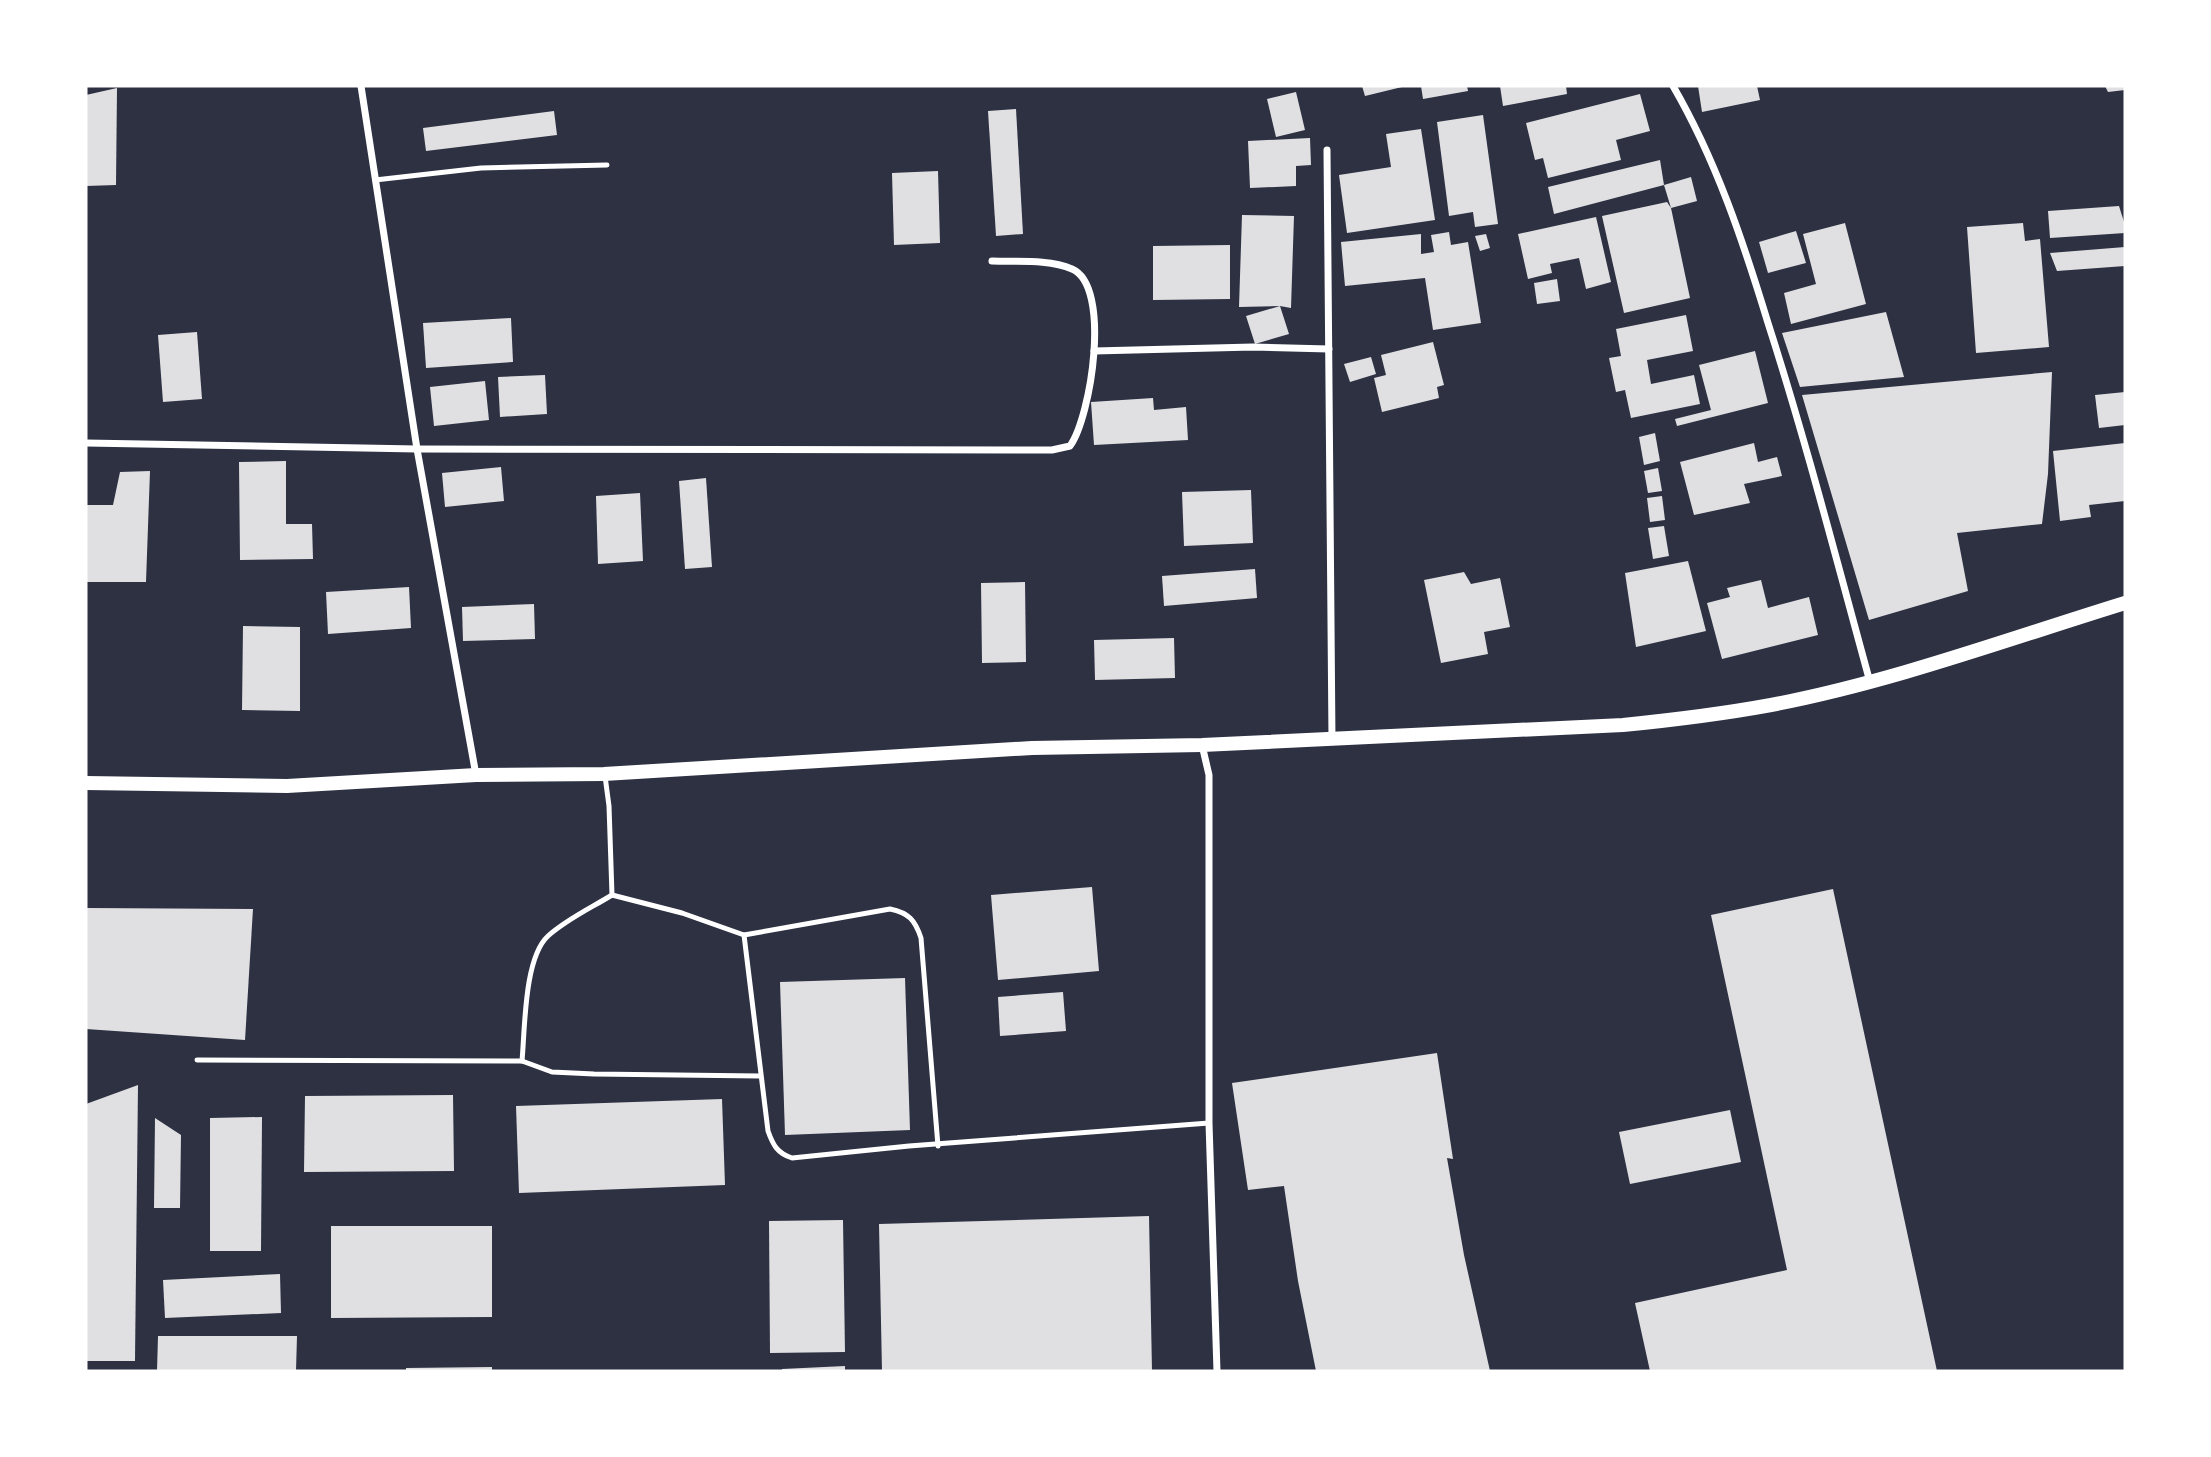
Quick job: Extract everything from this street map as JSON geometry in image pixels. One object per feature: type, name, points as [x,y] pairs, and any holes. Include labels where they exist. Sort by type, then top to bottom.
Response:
[{"type":"main road","points":[[86,783],[287,786],[476,775],[604,774],[1006,750],[1332,740],[1686,719],[1773,704],[1870,682],[2125,603]]},
{"type":"street","points":[[361,86],[417,449],[476,775]]},
{"type":"street","points":[[1673,86],[1693,120],[1722,185],[1746,254],[1796,410],[1870,682]]},
{"type":"street","points":[[1327,150],[1332,740]]},
{"type":"street","points":[[86,443],[417,449],[1052,450],[1070,446],[1078,435],[1086,410],[1094,365],[1092,304],[1084,277],[1073,269],[1048,264],[992,261]]},
{"type":"street","points":[[1094,351],[1253,347],[1329,349]]},
{"type":"street","points":[[1202,745],[1209,775],[1209,1123],[1217,1371]]},
{"type":"lane","points":[[375,180],[481,168],[607,165]]},
{"type":"lane","points":[[604,774],[609,806],[612,895]]},
{"type":"lane","points":[[522,1061],[530,969],[546,938],[612,895],[682,913],[744,935],[890,909],[908,914],[916,924],[921,938],[938,1146]]},
{"type":"lane","points":[[744,935],[768,1131],[780,1154],[792,1158],[909,1146],[938,1146],[1209,1123]]},
{"type":"lane","points":[[197,1060],[522,1061],[552,1072],[760,1076]]},
{"type":"building","points":[[1362,86],[1402,86],[1402,87],[1365,96]]},
{"type":"building","points":[[1421,86],[1467,86],[1468,91],[1423,99]]},
{"type":"building","points":[[1500,86],[1566,86],[1567,94],[1503,106]]},
{"type":"building","points":[[1698,86],[1757,86],[1760,100],[1702,112]]},
{"type":"building","points":[[2105,86],[2125,86],[2125,90],[2108,92]]},
{"type":"building","points":[[117,88],[116,185],[86,186],[86,95]]},
{"type":"building","points":[[1296,92],[1305,130],[1276,137],[1267,99]]},
{"type":"building","points":[[1640,94],[1650,131],[1616,140],[1621,160],[1548,178],[1543,158],[1535,160],[1526,123]]},
{"type":"building","points":[[1016,109],[1023,234],[996,236],[988,111]]},
{"type":"building","points":[[554,111],[557,135],[426,151],[423,128]]},
{"type":"building","points":[[1483,115],[1498,224],[1475,227],[1473,212],[1449,216],[1437,122]]},
{"type":"building","points":[[1421,129],[1435,220],[1347,233],[1339,175],[1391,167],[1386,134]]},
{"type":"building","points":[[1310,138],[1311,165],[1296,166],[1296,186],[1250,188],[1248,141]]},
{"type":"building","points":[[1660,160],[1664,185],[1554,214],[1548,187]]},
{"type":"building","points":[[938,171],[940,243],[894,245],[892,173]]},
{"type":"building","points":[[1691,177],[1697,201],[1671,208],[1664,185]]},
{"type":"building","points":[[1667,202],[1671,208],[1690,298],[1624,313],[1602,216]]},
{"type":"building","points":[[2119,206],[2125,233],[2050,238],[2048,211]]},
{"type":"building","points":[[1242,215],[1294,216],[1291,308],[1239,307]]},
{"type":"building","points":[[1596,217],[1611,282],[1586,289],[1579,258],[1550,264],[1552,273],[1528,279],[1518,234]]},
{"type":"building","points":[[1845,223],[1866,304],[1791,324],[1784,293],[1816,284],[1803,234]]},
{"type":"building","points":[[2023,223],[2025,241],[2040,239],[2049,347],[1976,353],[1967,227]]},
{"type":"building","points":[[1796,231],[1806,263],[1768,273],[1759,242]]},
{"type":"building","points":[[1449,232],[1451,245],[1468,242],[1481,323],[1433,330],[1425,278],[1345,286],[1341,242],[1421,234],[1421,254],[1434,252],[1431,235]]},
{"type":"building","points":[[1486,234],[1490,248],[1480,251],[1475,236]]},
{"type":"building","points":[[1230,245],[1230,299],[1153,300],[1153,246]]},
{"type":"building","points":[[2125,247],[2125,266],[2057,271],[2050,253]]},
{"type":"building","points":[[1557,279],[1560,301],[1537,304],[1534,283]]},
{"type":"building","points":[[1280,306],[1289,334],[1255,344],[1246,316]]},
{"type":"building","points":[[1886,312],[1904,377],[1800,387],[1782,333]]},
{"type":"building","points":[[1686,315],[1693,351],[1647,360],[1651,384],[1694,375],[1700,404],[1631,418],[1625,390],[1616,392],[1609,358],[1621,356],[1616,329]]},
{"type":"building","points":[[511,318],[513,362],[426,368],[423,323]]},
{"type":"building","points":[[197,332],[202,399],[163,402],[158,335]]},
{"type":"building","points":[[1433,342],[1444,385],[1437,387],[1439,398],[1382,412],[1374,378],[1386,375],[1381,355]]},
{"type":"building","points":[[1755,351],[1768,403],[1677,426],[1675,419],[1711,410],[1699,365]]},
{"type":"building","points":[[1371,357],[1376,374],[1350,382],[1344,364]]},
{"type":"building","points":[[2052,372],[2048,474],[2042,524],[1957,533],[1968,591],[1869,620],[1802,395]]},
{"type":"building","points":[[545,375],[547,414],[500,417],[498,377]]},
{"type":"building","points":[[485,381],[489,420],[434,426],[430,387]]},
{"type":"building","points":[[2125,392],[2125,425],[2099,428],[2095,395]]},
{"type":"building","points":[[1153,398],[1154,410],[1186,407],[1188,440],[1094,445],[1091,402]]},
{"type":"building","points":[[1655,433],[1660,461],[1644,465],[1639,437]]},
{"type":"building","points":[[1754,443],[1758,462],[1777,457],[1782,476],[1744,484],[1750,503],[1694,515],[1680,462]]},
{"type":"building","points":[[2125,443],[2125,501],[2089,505],[2091,517],[2060,521],[2053,451]]},
{"type":"building","points":[[286,461],[286,524],[312,524],[313,559],[240,560],[239,462]]},
{"type":"building","points":[[501,467],[504,501],[445,507],[442,473]]},
{"type":"building","points":[[1658,468],[1662,491],[1648,493],[1644,471]]},
{"type":"building","points":[[150,471],[146,582],[86,582],[86,505],[113,505],[120,472]]},
{"type":"building","points":[[706,478],[712,567],[685,569],[679,481]]},
{"type":"building","points":[[1251,490],[1253,543],[1184,546],[1182,492]]},
{"type":"building","points":[[640,493],[643,561],[598,564],[596,496]]},
{"type":"building","points":[[1662,496],[1665,520],[1650,522],[1647,498]]},
{"type":"building","points":[[1664,526],[1669,556],[1653,559],[1648,528]]},
{"type":"building","points":[[1688,561],[1706,631],[1636,647],[1625,573]]},
{"type":"building","points":[[1255,569],[1257,598],[1164,606],[1162,576]]},
{"type":"building","points":[[1464,572],[1471,584],[1500,578],[1510,627],[1484,632],[1488,654],[1441,663],[1424,580]]},
{"type":"building","points":[[1761,580],[1768,608],[1809,597],[1818,635],[1722,659],[1707,603],[1730,597],[1727,588]]},
{"type":"building","points":[[1025,582],[1026,662],[982,663],[981,583]]},
{"type":"building","points":[[409,587],[411,628],[328,634],[326,592]]},
{"type":"building","points":[[534,604],[535,639],[463,641],[462,607]]},
{"type":"building","points":[[243,626],[300,627],[300,711],[242,710]]},
{"type":"building","points":[[1174,638],[1175,678],[1095,680],[1094,640]]},
{"type":"building","points":[[1092,887],[1099,971],[998,980],[991,895]]},
{"type":"building","points":[[1833,889],[1937,1371],[1650,1371],[1635,1303],[1787,1270],[1711,915]]},
{"type":"building","points":[[86,908],[253,909],[245,1040],[86,1029]]},
{"type":"building","points":[[905,978],[910,1130],[785,1135],[780,982]]},
{"type":"building","points":[[1063,992],[1066,1031],[1000,1036],[998,997]]},
{"type":"building","points":[[1437,1053],[1453,1159],[1447,1158],[1464,1255],[1490,1371],[1316,1371],[1298,1281],[1284,1186],[1248,1190],[1232,1083]]},
{"type":"building","points":[[138,1085],[135,1361],[86,1361],[86,1104]]},
{"type":"building","points":[[453,1095],[454,1171],[304,1172],[305,1096]]},
{"type":"building","points":[[722,1099],[725,1185],[519,1193],[516,1106]]},
{"type":"building","points":[[1730,1110],[1741,1162],[1630,1184],[1619,1132]]},
{"type":"building","points":[[262,1117],[261,1251],[210,1251],[210,1118]]},
{"type":"building","points":[[155,1118],[181,1135],[180,1208],[154,1208]]},
{"type":"building","points":[[1149,1216],[1152,1371],[882,1371],[879,1224]]},
{"type":"building","points":[[843,1220],[845,1352],[770,1353],[769,1221]]},
{"type":"building","points":[[331,1226],[492,1226],[492,1317],[331,1318]]},
{"type":"building","points":[[280,1274],[281,1313],[165,1318],[163,1280]]},
{"type":"building","points":[[158,1336],[297,1336],[296,1371],[157,1371]]},
{"type":"building","points":[[845,1366],[845,1371],[782,1371],[782,1369]]},
{"type":"building","points":[[492,1367],[492,1371],[406,1371],[406,1368]]}]
